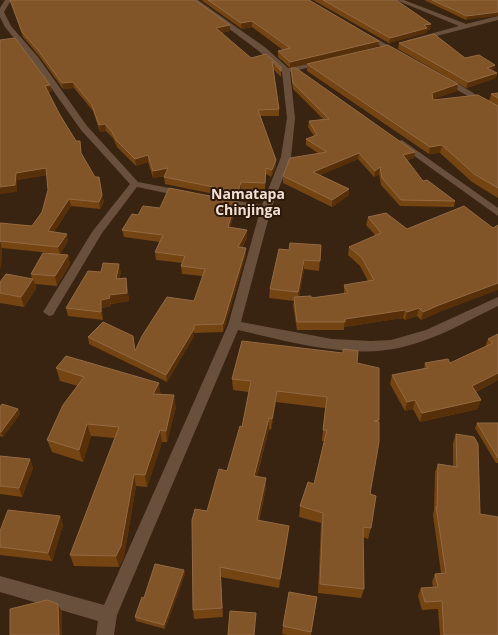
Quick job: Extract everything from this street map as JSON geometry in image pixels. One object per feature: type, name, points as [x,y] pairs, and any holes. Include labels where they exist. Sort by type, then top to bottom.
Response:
[{"type":"street","points":[[8,0],[1,12],[8,26],[35,59],[84,128],[135,184],[198,196]]},
{"type":"street","points":[[194,0],[292,70],[310,78]]},
{"type":"street","points":[[399,0],[464,26]]},
{"type":"street","points":[[376,50],[498,18]]},
{"type":"street","points":[[361,32],[405,57]]},
{"type":"street","points":[[292,70],[329,62]]},
{"type":"street","points":[[105,635],[108,615],[188,435],[234,326],[266,209],[286,157],[291,118],[292,70]]},
{"type":"street","points":[[436,75],[498,111]]},
{"type":"street","points":[[397,139],[498,213]]},
{"type":"street","points":[[49,312],[97,232],[135,184]]},
{"type":"street","points":[[213,199],[266,209]]},
{"type":"street","points":[[234,326],[345,345],[391,345],[410,340],[445,326],[498,301]]},
{"type":"street","points":[[0,584],[108,615]]},
{"type":"building","points":[[10,0],[195,0],[230,25],[216,28],[251,58],[266,54],[281,67],[281,71],[272,61],[279,109],[258,110],[276,160],[272,170],[266,168],[265,183],[241,182],[238,192],[164,177],[168,168],[153,171],[148,155],[135,159],[116,140],[112,132],[105,124],[99,125],[92,105],[73,82],[62,83],[38,50],[22,32]]},
{"type":"building","points":[[208,0],[309,0],[379,41],[290,62],[278,51],[290,48],[252,21],[241,23]]},
{"type":"building","points":[[323,0],[396,0],[431,24],[424,25],[427,28],[390,38]]},
{"type":"building","points":[[432,0],[498,0],[498,12],[467,16]]},
{"type":"building","points":[[434,34],[465,58],[479,55],[495,65],[487,68],[497,73],[468,82],[399,43]]},
{"type":"building","points":[[15,38],[50,85],[45,86],[76,141],[80,141],[81,153],[95,177],[99,177],[102,195],[99,202],[69,199],[48,231],[67,234],[58,247],[0,241],[0,223],[32,226],[42,212],[48,190],[46,168],[16,173],[15,185],[0,187],[0,40]]},
{"type":"building","points":[[388,45],[458,84],[432,93],[433,100],[478,95],[498,106],[498,188],[474,174],[442,145],[430,147],[307,64]]},
{"type":"building","points":[[291,68],[296,68],[415,152],[403,155],[423,181],[427,180],[455,201],[401,200],[382,178],[380,167],[375,171],[359,153],[313,172],[349,189],[332,200],[283,176],[290,158],[327,152],[306,139],[317,135],[309,121],[329,119],[293,83]]},
{"type":"building","points":[[498,93],[498,98],[491,94]]},
{"type":"building","points":[[169,188],[236,201],[228,227],[247,230],[238,247],[246,248],[223,324],[194,325],[194,329],[166,375],[88,337],[103,322],[133,336],[135,351],[142,336],[167,297],[194,301],[205,269],[181,266],[185,256],[155,252],[163,235],[122,230],[132,214],[138,215],[143,206],[160,208]]},
{"type":"building","points":[[464,206],[493,228],[498,225],[498,283],[423,312],[419,308],[407,312],[405,310],[345,319],[345,322],[297,322],[294,297],[311,296],[311,298],[348,293],[344,285],[374,280],[362,258],[349,247],[381,233],[368,217],[386,213],[407,229]]},
{"type":"building","points":[[290,243],[321,245],[320,261],[304,260],[298,292],[270,289],[279,249],[289,250]]},
{"type":"building","points":[[43,253],[68,255],[55,276],[31,274]]},
{"type":"building","points":[[103,263],[119,264],[116,279],[126,278],[127,293],[109,295],[110,298],[101,300],[101,312],[66,308],[88,271],[101,272]]},
{"type":"building","points":[[6,274],[33,279],[21,297],[0,293],[0,282]]},
{"type":"building","points":[[498,334],[498,373],[472,386],[481,400],[422,413],[415,400],[407,402],[392,375],[428,368],[425,363],[448,359],[450,363],[493,343],[488,339]]},
{"type":"building","points":[[242,341],[343,353],[343,349],[358,351],[357,363],[379,368],[379,420],[374,421],[379,422],[379,442],[370,494],[376,496],[371,528],[363,527],[364,589],[320,584],[323,513],[300,506],[308,482],[314,484],[327,430],[323,430],[327,397],[277,391],[272,419],[269,418],[254,476],[266,478],[257,520],[289,526],[280,579],[220,567],[222,608],[193,610],[192,520],[195,509],[207,511],[219,469],[227,471],[240,426],[242,427],[251,381],[232,379]]},
{"type":"building","points":[[66,356],[159,383],[153,394],[174,395],[166,431],[160,430],[145,475],[134,474],[121,546],[116,556],[70,555],[119,427],[87,424],[79,450],[47,440],[63,405],[84,377],[56,368]]},
{"type":"building","points":[[2,404],[18,409],[0,432],[0,407]]},
{"type":"building","points":[[477,423],[498,423],[498,458]]},
{"type":"building","points":[[456,434],[474,437],[478,444],[480,514],[498,517],[498,635],[444,635],[442,601],[425,602],[421,588],[438,587],[435,574],[446,573],[436,507],[438,464],[457,467]]},
{"type":"building","points":[[0,456],[30,459],[19,488],[0,486]]},
{"type":"building","points":[[8,510],[60,516],[48,553],[0,547],[0,531]]},
{"type":"building","points":[[155,564],[184,570],[164,625],[135,617],[142,597],[144,598]]},
{"type":"building","points":[[289,592],[317,597],[311,632],[283,626]]},
{"type":"building","points":[[47,600],[58,604],[59,635],[10,635],[10,609]]},
{"type":"building","points":[[230,611],[256,613],[254,635],[228,635]]},
{"type":"district","name":"Namatapa Chinjinga","points":[[248,202]]}]
